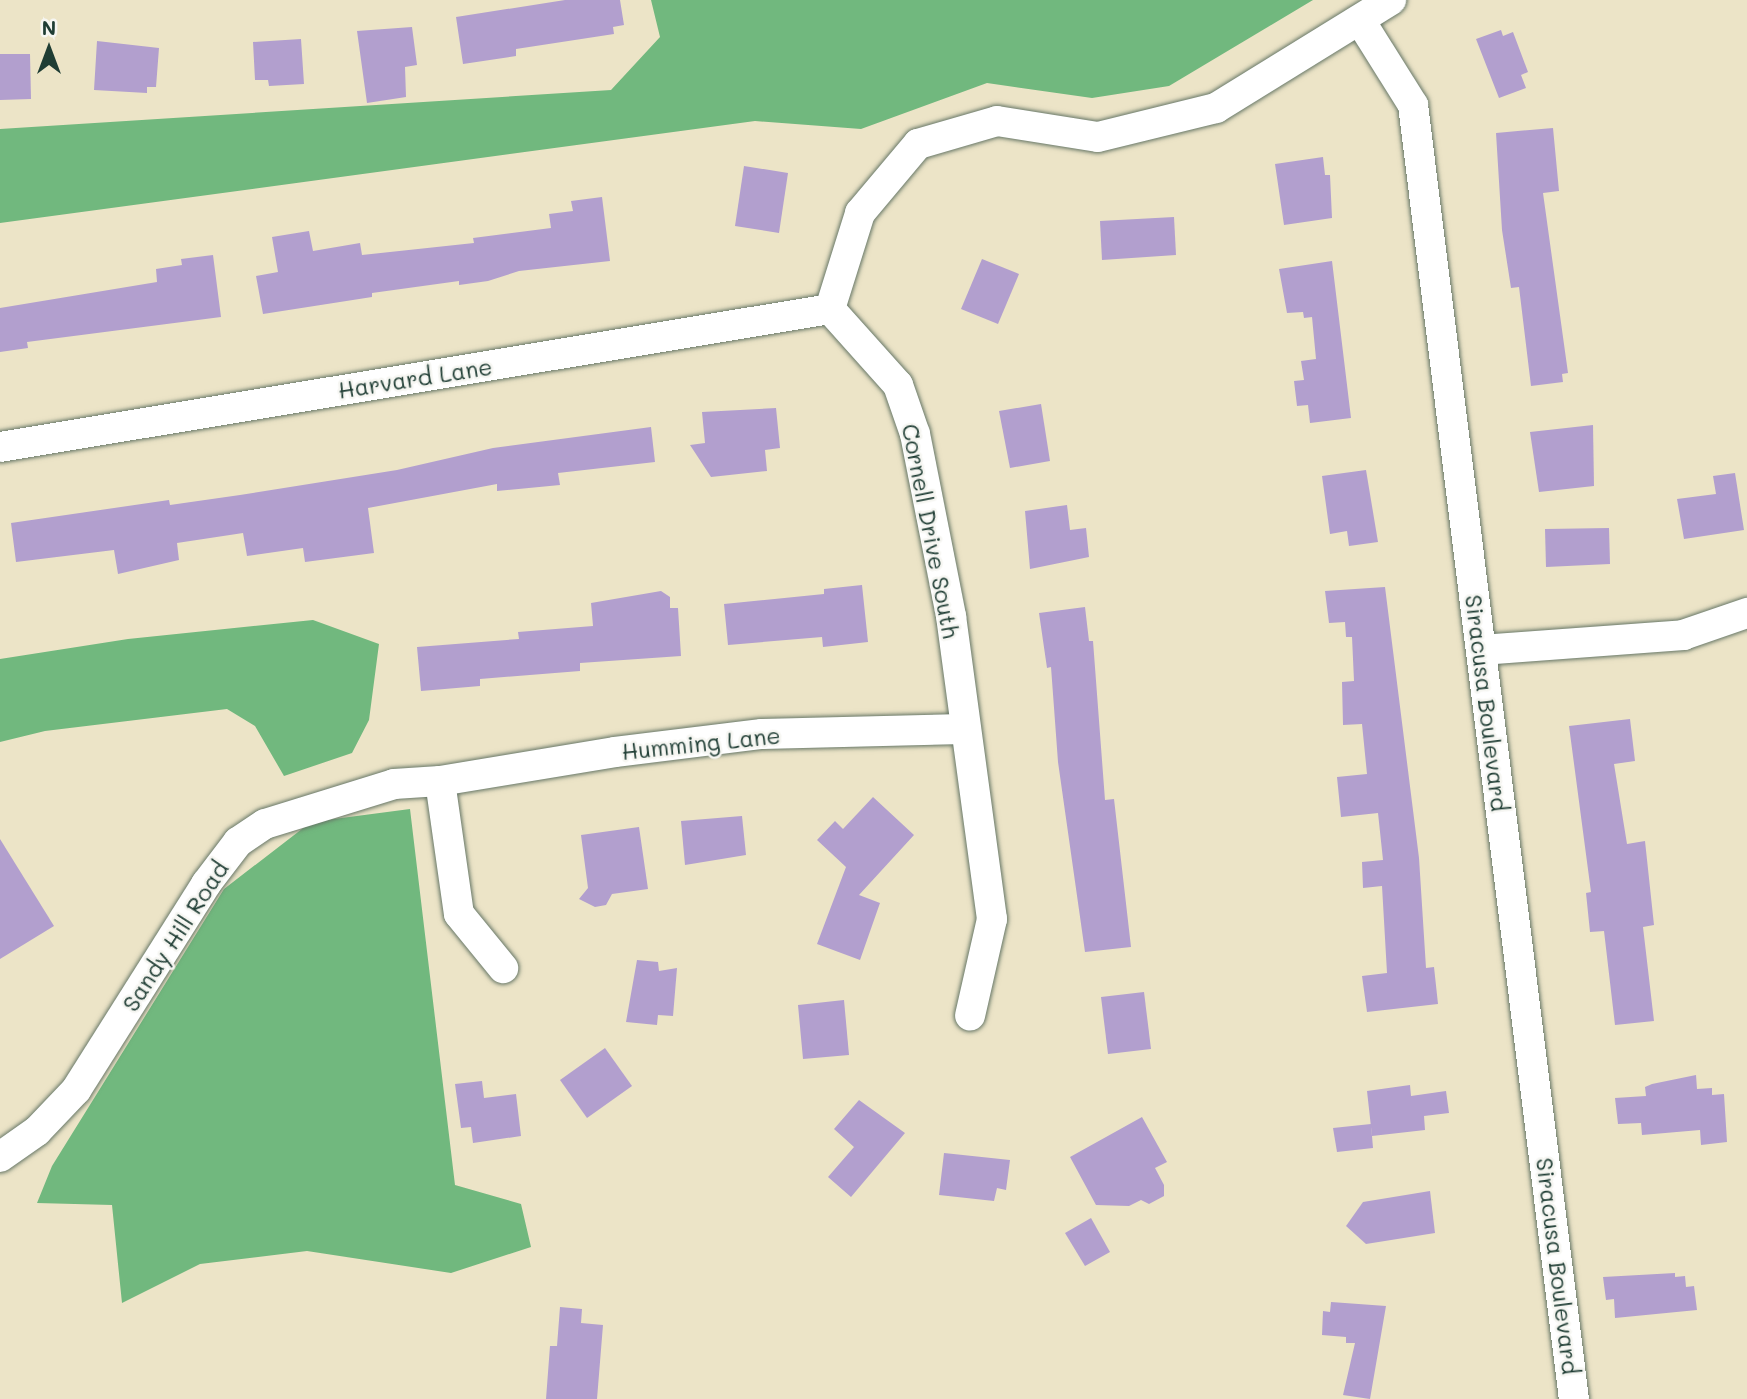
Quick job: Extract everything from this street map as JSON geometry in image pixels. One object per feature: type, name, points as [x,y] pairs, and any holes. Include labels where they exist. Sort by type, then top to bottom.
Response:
[{"type":"street","points":[[830,309],[860,213],[918,144],[997,121],[1098,137],[1216,108],[1361,22],[1391,0]]},
{"type":"street","name":"Siracusa Boulevard","points":[[1361,22],[1413,105],[1574,1399]]},
{"type":"street","name":"Harvard Lane","points":[[0,447],[830,309]]},
{"type":"street","name":"Cornell Drive South","points":[[830,309],[898,385],[915,434],[951,616],[964,729],[992,919],[970,1016]]},
{"type":"street","points":[[1480,650],[1683,635],[1747,613]]},
{"type":"street","name":"Humming Lane","points":[[440,781],[762,734],[964,729]]},
{"type":"street","points":[[440,781],[459,914],[503,968]]},
{"type":"street","name":"Sandy Hill Road","points":[[0,1157],[37,1131],[76,1090],[206,884],[238,842],[265,824],[299,810],[394,783],[440,781]]},
{"type":"green space","points":[[651,0],[1313,0],[1169,86],[1092,98],[987,83],[861,129],[755,121],[0,223],[0,129],[611,90],[660,37]]},
{"type":"green space","points":[[313,620],[379,644],[369,720],[352,753],[284,776],[255,726],[227,709],[45,731],[0,742],[0,659],[128,639]]},
{"type":"green space","points":[[410,809],[455,1185],[521,1204],[531,1247],[451,1273],[307,1251],[200,1264],[122,1303],[112,1205],[37,1203],[52,1166],[224,889],[311,822]]},
{"type":"building","points":[[565,0],[620,0],[624,25],[613,27],[614,34],[516,49],[516,56],[463,64],[456,17]]},
{"type":"building","points":[[412,27],[417,65],[405,67],[406,97],[367,103],[357,31]]},
{"type":"building","points":[[1501,30],[1503,36],[1513,32],[1528,72],[1521,75],[1526,88],[1499,98],[1476,39]]},
{"type":"building","points":[[301,39],[304,84],[269,86],[268,80],[255,80],[253,42]]},
{"type":"building","points":[[97,41],[159,48],[156,87],[147,87],[147,93],[94,90]]},
{"type":"building","points":[[0,54],[30,54],[31,99],[0,100]]},
{"type":"building","points":[[1553,128],[1559,191],[1543,193],[1568,373],[1562,374],[1563,382],[1531,386],[1519,287],[1511,288],[1502,230],[1496,133]]},
{"type":"building","points":[[1323,157],[1325,175],[1330,175],[1332,218],[1284,225],[1275,164]]},
{"type":"building","points":[[744,166],[788,173],[779,233],[735,226]]},
{"type":"building","points":[[602,197],[610,261],[519,271],[488,281],[459,285],[459,281],[372,293],[372,297],[263,314],[256,276],[278,272],[272,237],[309,231],[313,251],[360,243],[362,255],[474,243],[473,238],[551,228],[549,214],[573,211],[571,201]]},
{"type":"building","points":[[1174,217],[1176,255],[1102,260],[1100,221]]},
{"type":"building","points":[[213,255],[221,317],[27,342],[28,348],[0,352],[0,308],[157,282],[156,269],[182,265],[181,259]]},
{"type":"building","points":[[982,259],[1019,274],[998,324],[961,309]]},
{"type":"building","points":[[1332,261],[1351,418],[1310,423],[1308,405],[1297,406],[1294,381],[1304,380],[1301,361],[1316,359],[1312,317],[1304,318],[1303,312],[1287,313],[1279,269]]},
{"type":"building","points":[[1041,404],[1050,461],[1010,468],[999,411]]},
{"type":"building","points":[[776,408],[780,448],[765,450],[767,471],[711,477],[690,445],[705,443],[702,412]]},
{"type":"building","points":[[1593,425],[1594,486],[1539,492],[1530,432]]},
{"type":"building","points":[[651,427],[655,462],[558,473],[560,485],[497,491],[497,484],[368,508],[374,553],[305,562],[303,548],[247,556],[243,533],[177,543],[179,560],[118,574],[114,550],[16,562],[11,523],[169,500],[170,505],[240,495],[397,470],[493,448]]},
{"type":"building","points":[[1366,470],[1378,542],[1349,546],[1347,531],[1330,534],[1322,476]]},
{"type":"building","points":[[1735,473],[1744,530],[1684,539],[1677,499],[1716,494],[1713,476]]},
{"type":"building","points":[[1067,505],[1070,530],[1086,528],[1089,557],[1030,569],[1025,511]]},
{"type":"building","points":[[1609,528],[1610,564],[1546,567],[1545,529]]},
{"type":"building","points":[[862,585],[868,642],[823,647],[822,637],[728,645],[724,604],[824,594],[824,589]]},
{"type":"building","points":[[1385,587],[1419,858],[1426,968],[1434,967],[1438,1004],[1367,1012],[1362,976],[1387,973],[1382,886],[1363,888],[1362,862],[1383,860],[1378,813],[1341,817],[1337,777],[1367,774],[1362,724],[1343,725],[1342,682],[1354,681],[1352,637],[1346,637],[1345,622],[1329,623],[1325,591]]},
{"type":"building","points":[[661,591],[670,597],[670,608],[678,608],[681,656],[580,663],[580,671],[480,679],[480,686],[421,691],[417,647],[519,639],[518,632],[593,626],[591,603]]},
{"type":"building","points":[[1085,607],[1089,641],[1093,641],[1105,800],[1114,799],[1131,947],[1085,952],[1058,762],[1051,667],[1047,668],[1039,613]]},
{"type":"building","points":[[1630,719],[1635,761],[1614,764],[1627,844],[1645,841],[1654,925],[1643,927],[1654,1021],[1615,1025],[1604,931],[1590,932],[1586,893],[1591,892],[1569,726]]},
{"type":"building","points":[[873,797],[914,835],[859,895],[880,903],[860,960],[817,944],[846,867],[817,840],[835,821],[843,829]]},
{"type":"building","points":[[742,816],[746,855],[685,865],[681,821]]},
{"type":"building","points":[[639,827],[648,889],[612,894],[606,905],[595,907],[579,899],[588,888],[581,835]]},
{"type":"building","points":[[0,839],[54,926],[0,959]]},
{"type":"building","points":[[637,960],[658,962],[659,971],[677,968],[673,1016],[658,1015],[657,1025],[626,1022]]},
{"type":"building","points":[[1144,992],[1151,1049],[1108,1054],[1101,997]]},
{"type":"building","points":[[844,1000],[849,1055],[803,1059],[798,1005]]},
{"type":"building","points":[[605,1048],[632,1086],[587,1118],[560,1080]]},
{"type":"building","points":[[1696,1075],[1697,1089],[1712,1088],[1712,1095],[1724,1094],[1727,1142],[1701,1145],[1700,1130],[1642,1135],[1641,1123],[1618,1124],[1615,1098],[1646,1096],[1645,1087],[1652,1084]]},
{"type":"building","points":[[482,1081],[484,1098],[516,1094],[521,1136],[473,1143],[471,1127],[461,1128],[455,1084]]},
{"type":"building","points":[[1410,1085],[1411,1096],[1446,1091],[1449,1113],[1424,1116],[1425,1130],[1372,1136],[1367,1091]]},
{"type":"building","points":[[859,1100],[905,1133],[851,1197],[828,1177],[854,1147],[834,1129]]},
{"type":"building","points":[[1142,1117],[1167,1162],[1155,1168],[1164,1185],[1164,1196],[1149,1204],[1141,1200],[1129,1206],[1096,1205],[1070,1157]]},
{"type":"building","points":[[1371,1124],[1373,1148],[1337,1152],[1333,1128]]},
{"type":"building","points":[[944,1153],[1010,1160],[1006,1190],[997,1188],[994,1201],[939,1195]]},
{"type":"building","points":[[1430,1191],[1435,1233],[1366,1244],[1346,1226],[1363,1202]]},
{"type":"building","points":[[1091,1218],[1110,1252],[1085,1266],[1065,1233]]},
{"type":"building","points":[[1675,1273],[1675,1277],[1685,1276],[1686,1287],[1694,1286],[1697,1310],[1615,1318],[1614,1299],[1606,1300],[1603,1277]]},
{"type":"building","points":[[1331,1302],[1386,1306],[1370,1399],[1343,1395],[1355,1343],[1346,1343],[1346,1337],[1322,1335],[1323,1311],[1330,1312]]},
{"type":"building","points":[[560,1307],[582,1309],[581,1323],[603,1325],[597,1399],[546,1399],[550,1346],[557,1346]]}]
